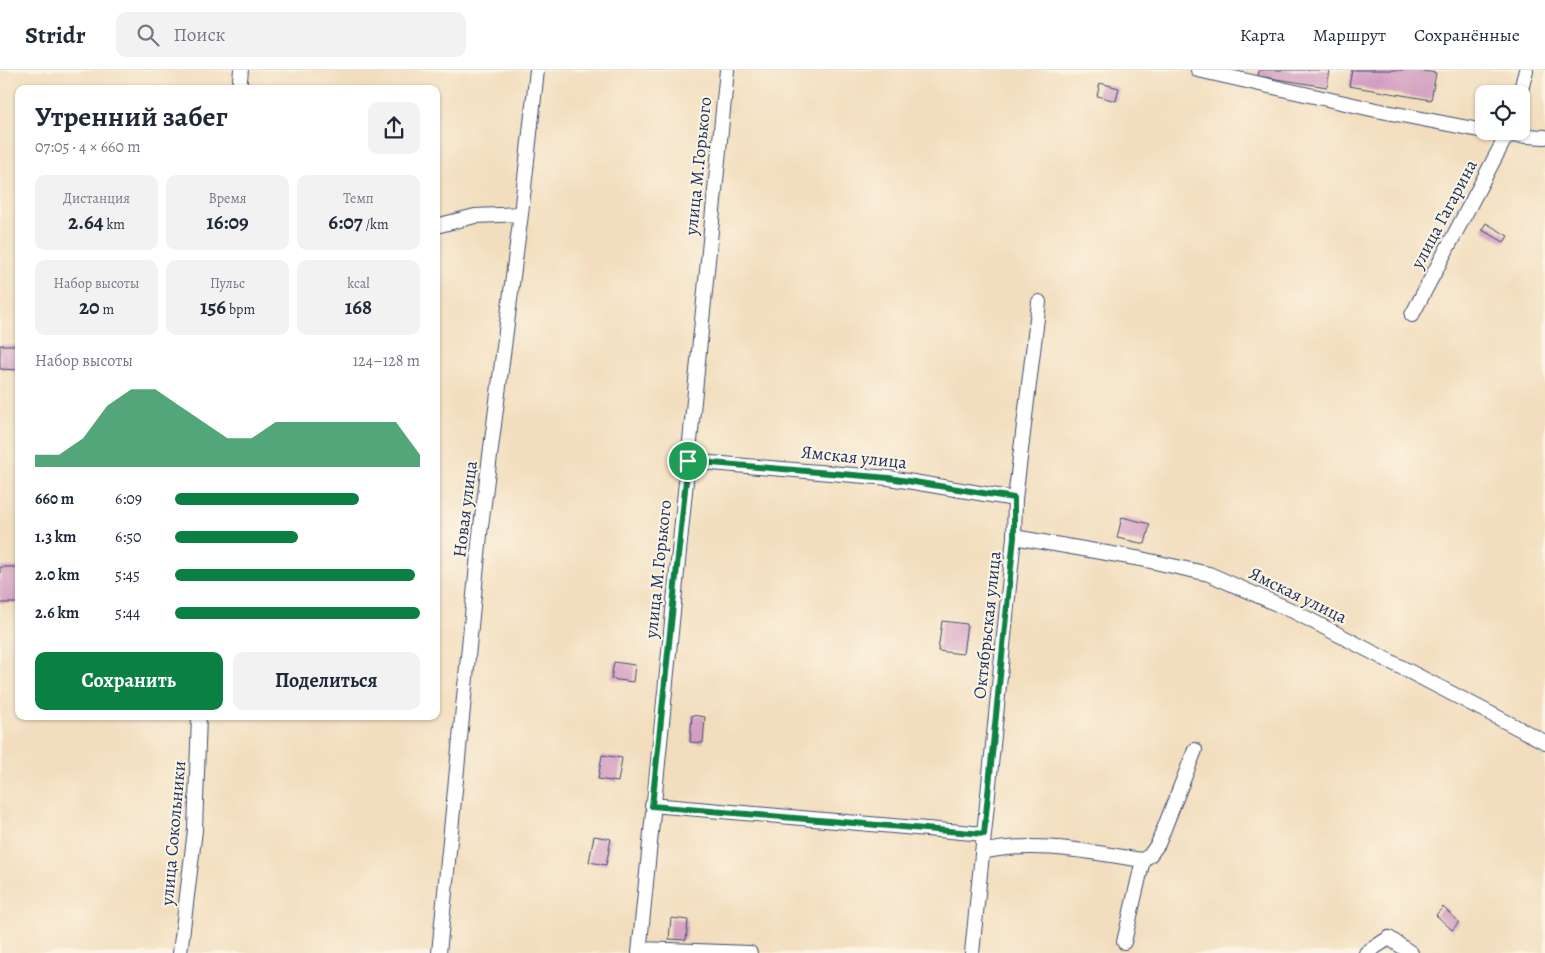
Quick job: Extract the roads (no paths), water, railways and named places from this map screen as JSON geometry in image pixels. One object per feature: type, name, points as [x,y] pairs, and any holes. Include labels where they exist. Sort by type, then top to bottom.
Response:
[{"type":"street","points":[[239,85],[241,70]]},
{"type":"street","name":"Новая улица","points":[[439,953],[480,534],[521,214],[537,70]]},
{"type":"street","points":[[1198,70],[1230,73],[1376,110],[1475,129]]},
{"type":"street","points":[[1522,85],[1526,70]]},
{"type":"street","name":"улица М.Горького","points":[[639,951],[726,71]]},
{"type":"street","points":[[1530,135],[1545,136]]},
{"type":"street","name":"улица Гагарина","points":[[1412,315],[1505,140]]},
{"type":"street","points":[[440,225],[475,216],[521,214]]},
{"type":"street","name":"Октябрьская улица","points":[[972,953],[1014,537],[1014,498],[1039,302]]},
{"type":"street","name":"Ямская улица","points":[[688,461],[889,478],[1014,498]]},
{"type":"street","name":"Ямская улица","points":[[1014,537],[1140,559],[1209,574],[1293,611],[1545,742]]},
{"type":"street","name":"улица Сокольники","points":[[180,953],[195,830],[199,720]]},
{"type":"street","points":[[1124,942],[1143,860],[1150,855],[1158,844],[1195,750]]},
{"type":"street","points":[[652,806],[984,834]]},
{"type":"street","points":[[982,852],[1004,847],[1033,846],[1143,860]]},
{"type":"street","points":[[1366,953],[1389,938],[1411,953]]},
{"type":"street","points":[[639,951],[750,953]]}]
